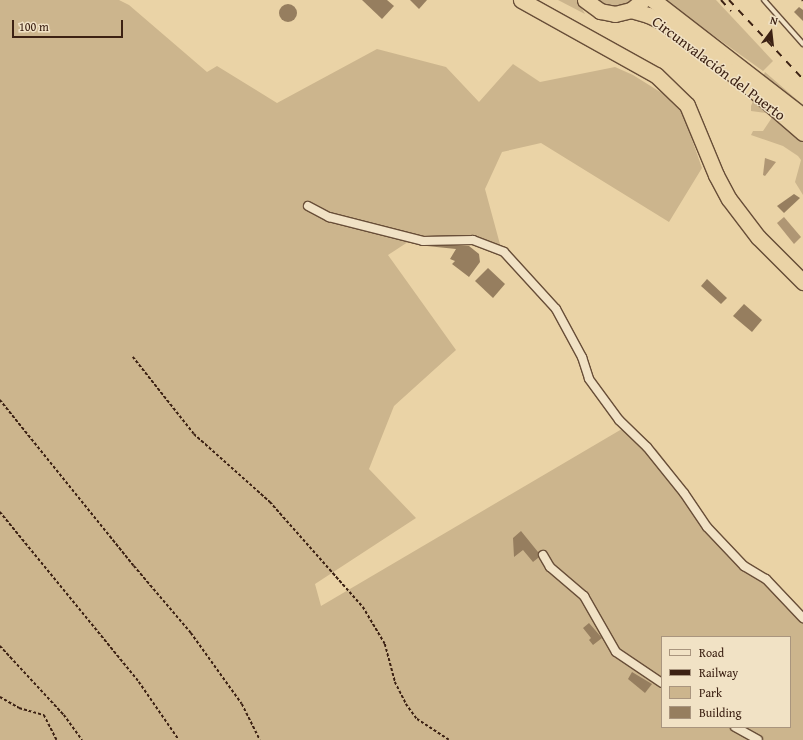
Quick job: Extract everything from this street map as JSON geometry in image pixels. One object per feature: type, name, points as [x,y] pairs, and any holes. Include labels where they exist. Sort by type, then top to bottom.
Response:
[{"type":"highway","points":[[521,0],[656,75],[687,105],[716,175],[729,199],[758,237],[803,282]]},
{"type":"highway","name":"Circunvalación del Puerto","points":[[585,0],[593,7],[607,14],[631,10],[648,15],[665,23],[803,116]]},
{"type":"highway","name":"Circunvalación del Puerto","points":[[631,10],[643,0]]},
{"type":"highway","name":"Circunvalación del Puerto","points":[[653,0],[754,83],[803,133]]},
{"type":"street","points":[[308,206],[329,217],[423,241],[473,240],[486,242],[504,252],[556,309],[582,358],[589,378],[619,420],[647,447],[684,493],[707,527],[744,566],[766,579],[803,618]]},
{"type":"street","points":[[543,555],[550,567],[584,596],[616,652],[661,682]]},
{"type":"street","points":[[737,728],[758,740]]},
{"type":"lane","points":[[764,0],[803,44]]},
{"type":"path","points":[[133,357],[194,434],[270,502],[363,607],[385,644],[395,682],[406,704],[417,719],[449,740]]},
{"type":"path","points":[[0,400],[134,566],[191,633],[242,704],[260,740]]},
{"type":"path","points":[[0,512],[138,682],[179,740]]},
{"type":"path","points":[[0,646],[64,715],[82,740]]},
{"type":"path","points":[[0,697],[19,708],[44,715],[58,740]]},
{"type":"green space","points":[[0,0],[119,0],[129,5],[207,72],[217,66],[277,103],[377,49],[446,67],[479,102],[513,64],[540,82],[615,67],[633,75],[665,95],[683,114],[702,168],[669,222],[541,143],[502,152],[485,189],[501,248],[476,241],[411,240],[388,255],[456,350],[394,406],[369,469],[416,518],[315,584],[321,606],[627,426],[657,450],[696,502],[708,523],[745,563],[775,581],[803,612],[803,740],[0,740]]},
{"type":"green space","points":[[558,0],[577,0],[585,14]]},
{"type":"green space","points":[[590,0],[632,0],[617,10]]},
{"type":"green space","points":[[664,0],[716,0],[773,61],[763,71]]},
{"type":"green space","points":[[765,72],[803,105],[803,195],[795,182],[801,160],[798,156],[783,146],[751,135],[753,131],[763,131],[771,119],[771,115],[767,113],[751,111],[751,106]]},
{"type":"shaded area","points":[[765,158],[776,162],[765,176],[763,175]]},
{"type":"shaded area","points":[[784,217],[801,237],[794,244],[777,223]]},
{"type":"building","points":[[362,0],[387,0],[394,6],[382,19]]},
{"type":"building","points":[[410,0],[427,0],[419,9]]},
{"type":"building","points":[[288,4],[294,7],[297,13],[294,19],[288,22],[282,19],[279,13],[282,7]]},
{"type":"building","points":[[799,7],[803,10],[803,21],[794,12]]},
{"type":"building","points":[[794,194],[800,198],[784,213],[777,206]]},
{"type":"building","points":[[427,246],[469,246],[479,254],[480,262],[469,277],[452,264],[455,261],[450,259],[456,249]]},
{"type":"building","points":[[488,268],[505,284],[493,298],[475,281]]},
{"type":"building","points":[[707,279],[727,298],[721,304],[701,286]]},
{"type":"building","points":[[744,304],[762,320],[752,332],[733,316]]},
{"type":"building","points":[[521,531],[538,552],[538,558],[533,562],[523,550],[514,557],[513,538]]},
{"type":"building","points":[[589,623],[602,638],[593,645],[589,640],[591,638],[583,628]]},
{"type":"building","points":[[632,672],[652,684],[645,693],[628,679]]},
{"type":"railway","points":[[721,0],[731,11]]},
{"type":"railway","points":[[729,0],[803,79]]}]
